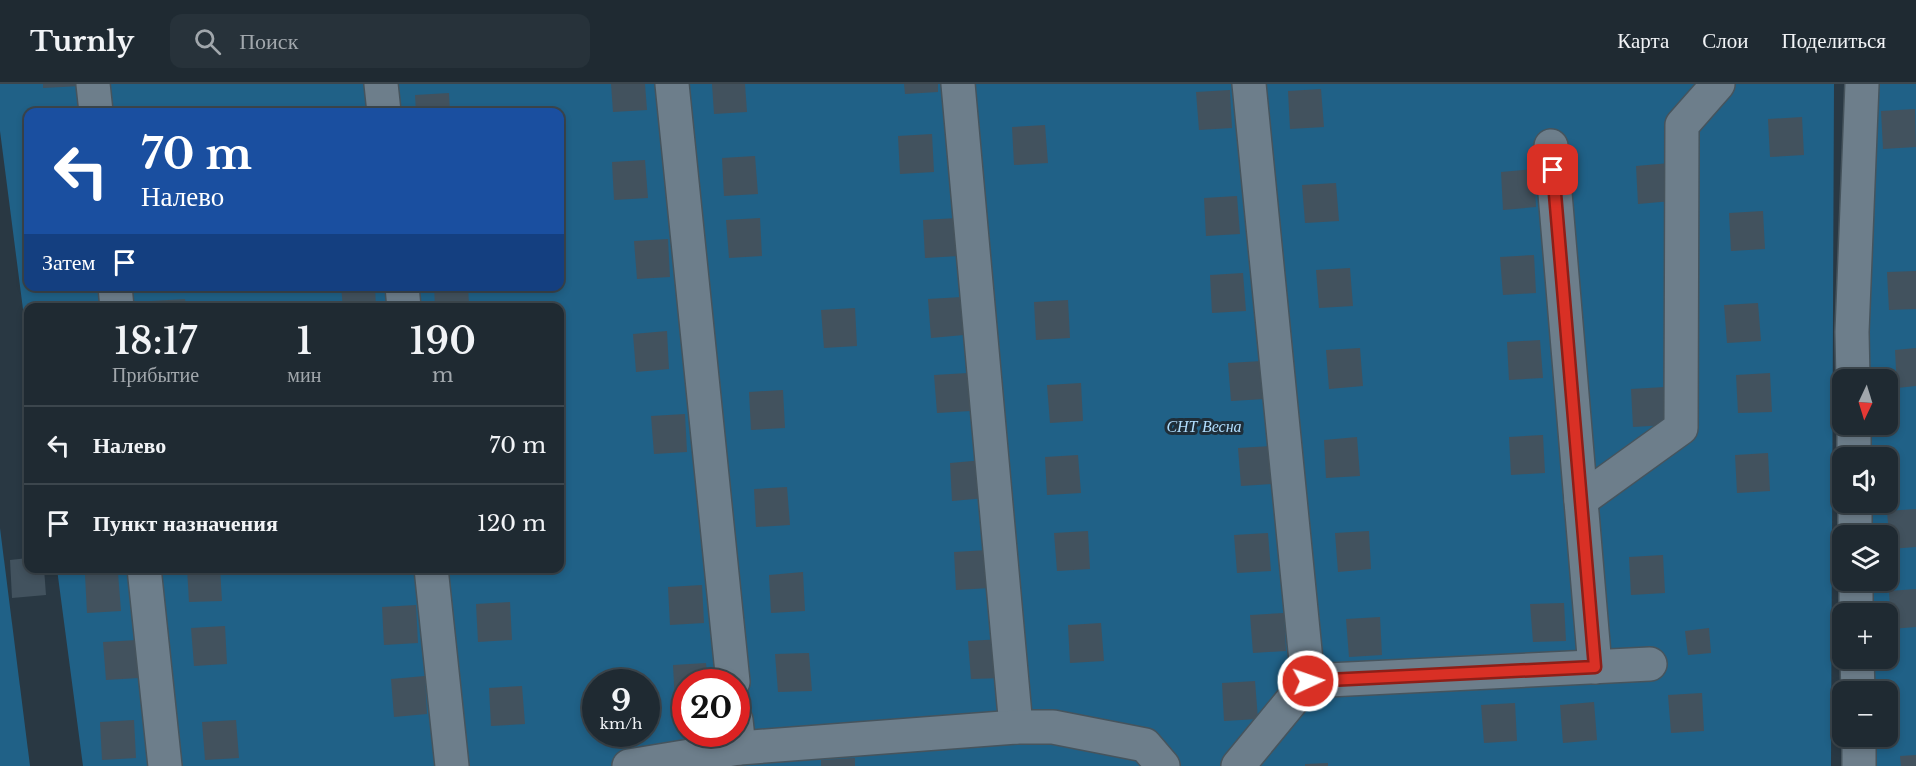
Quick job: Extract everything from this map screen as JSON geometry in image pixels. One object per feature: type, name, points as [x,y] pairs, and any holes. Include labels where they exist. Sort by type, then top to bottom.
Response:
[{"type":"street","points":[[93,84],[96,108]]},
{"type":"street","points":[[381,84],[384,108]]},
{"type":"street","points":[[672,84],[732,669]]},
{"type":"street","points":[[958,84],[1016,727]]},
{"type":"street","points":[[1238,766],[1308,681],[1249,84]]},
{"type":"street","points":[[1581,500],[1681,428],[1682,125],[1718,84]]},
{"type":"street","points":[[1853,369],[1852,332],[1862,84]]},
{"type":"street","points":[[1551,146],[1595,667]]},
{"type":"street","points":[[145,573],[165,766]]},
{"type":"street","points":[[432,573],[452,766]]},
{"type":"street","points":[[1308,681],[1650,664]]},
{"type":"street","points":[[750,734],[1053,727],[1145,745],[1164,766]]},
{"type":"street","points":[[629,766],[694,747]]},
{"type":"street","points":[[1859,747],[1859,766]]},
{"type":"green space","name":"СНТ Весна","points":[[0,84],[1834,84],[1831,766],[83,766],[58,573],[564,573],[564,303],[24,303],[24,317],[0,131]]},
{"type":"green space","points":[[1855,84],[1916,84],[1916,766],[1857,766],[1857,747],[1898,747],[1898,681],[1857,681],[1857,669],[1898,669],[1898,603],[1857,603],[1857,591],[1898,591],[1898,525],[1857,525],[1857,513],[1898,513],[1898,447],[1856,447],[1856,435],[1898,435],[1898,369],[1856,369]]},
{"type":"green space","points":[[0,528],[30,766],[0,766]]},
{"type":"building","points":[[43,84],[81,84],[81,86],[43,88]]},
{"type":"building","points":[[611,84],[645,84],[647,110],[613,112]]},
{"type":"building","points":[[712,84],[745,84],[747,112],[714,114]]},
{"type":"building","points":[[904,84],[938,84],[938,92],[905,94]]},
{"type":"building","points":[[1321,89],[1324,127],[1290,129],[1288,91]]},
{"type":"building","points":[[1230,90],[1232,128],[1199,130],[1196,92]]},
{"type":"building","points":[[449,93],[450,108],[416,108],[415,95]]},
{"type":"building","points":[[1915,109],[1916,147],[1883,149],[1881,111]]},
{"type":"building","points":[[1802,117],[1804,155],[1770,157],[1768,119]]},
{"type":"building","points":[[1045,125],[1048,163],[1014,165],[1012,127]]},
{"type":"building","points":[[932,134],[934,172],[900,174],[898,136]]},
{"type":"building","points":[[755,156],[758,194],[724,196],[722,158]]},
{"type":"building","points":[[645,160],[648,198],[614,200],[612,162]]},
{"type":"building","points":[[1670,163],[1672,201],[1638,204],[1636,166]]},
{"type":"building","points":[[1534,169],[1536,207],[1503,210],[1501,172]]},
{"type":"building","points":[[1336,183],[1339,221],[1305,223],[1302,185]]},
{"type":"building","points":[[1237,196],[1240,234],[1206,236],[1204,198]]},
{"type":"building","points":[[1763,211],[1765,249],[1731,251],[1729,213]]},
{"type":"building","points":[[760,218],[762,256],[729,258],[726,220]]},
{"type":"building","points":[[957,218],[959,256],[925,258],[923,220]]},
{"type":"building","points":[[668,239],[670,277],[637,279],[634,241]]},
{"type":"building","points":[[1534,255],[1536,293],[1503,295],[1500,257]]},
{"type":"building","points":[[1350,268],[1353,306],[1319,308],[1316,270]]},
{"type":"building","points":[[1916,271],[1916,309],[1889,310],[1887,272]]},
{"type":"building","points":[[1243,273],[1246,311],[1212,313],[1210,275]]},
{"type":"building","points":[[341,291],[375,291],[376,303],[343,303]]},
{"type":"building","points":[[434,291],[468,291],[469,303],[435,303]]},
{"type":"building","points":[[962,297],[964,335],[931,338],[928,299]]},
{"type":"building","points":[[185,299],[185,303],[152,303],[152,301]]},
{"type":"building","points":[[1068,300],[1070,338],[1036,340],[1034,302]]},
{"type":"building","points":[[91,301],[91,303],[57,303]]},
{"type":"building","points":[[1758,303],[1761,341],[1727,343],[1724,305]]},
{"type":"building","points":[[855,308],[857,346],[824,348],[821,310]]},
{"type":"building","points":[[667,331],[669,369],[636,372],[633,334]]},
{"type":"building","points":[[1540,340],[1543,378],[1509,380],[1507,342]]},
{"type":"building","points":[[1360,348],[1363,386],[1329,389],[1326,350]]},
{"type":"building","points":[[1916,348],[1916,386],[1898,388],[1895,350]]},
{"type":"building","points":[[1262,361],[1265,399],[1231,401],[1228,363]]},
{"type":"building","points":[[968,373],[971,411],[937,413],[934,375]]},
{"type":"building","points":[[1770,373],[1772,412],[1738,413],[1736,375]]},
{"type":"building","points":[[1081,383],[1083,421],[1050,423],[1047,385]]},
{"type":"building","points":[[1665,387],[1667,425],[1633,427],[1631,389]]},
{"type":"building","points":[[783,390],[785,428],[751,430],[749,392]]},
{"type":"building","points":[[685,414],[687,452],[654,454],[651,416]]},
{"type":"building","points":[[1543,435],[1545,473],[1511,475],[1509,437]]},
{"type":"building","points":[[1357,437],[1360,476],[1326,478],[1324,440]]},
{"type":"building","points":[[1272,446],[1274,484],[1241,486],[1238,448]]},
{"type":"building","points":[[1768,453],[1770,491],[1737,493],[1735,455]]},
{"type":"building","points":[[1078,455],[1081,493],[1047,495],[1045,457]]},
{"type":"building","points":[[984,460],[986,498],[952,501],[950,463]]},
{"type":"building","points":[[787,487],[790,525],[756,527],[754,489]]},
{"type":"building","points":[[1916,509],[1916,547],[1898,548],[1898,525],[1888,525],[1887,513],[1898,513],[1898,510]]},
{"type":"building","points":[[1088,531],[1090,569],[1057,571],[1054,533]]},
{"type":"building","points":[[1369,531],[1371,569],[1338,572],[1335,533]]},
{"type":"building","points":[[1268,533],[1271,571],[1237,573],[1234,535]]},
{"type":"building","points":[[988,550],[990,588],[956,590],[954,552]]},
{"type":"building","points":[[1663,555],[1665,593],[1631,595],[1629,557]]},
{"type":"building","points":[[24,558],[24,573],[44,573],[46,595],[12,598],[10,560]]},
{"type":"building","points":[[803,572],[805,611],[771,613],[769,575]]},
{"type":"building","points":[[118,573],[121,611],[87,613],[85,575]]},
{"type":"building","points":[[187,573],[220,573],[222,601],[189,602]]},
{"type":"building","points":[[702,585],[704,623],[670,625],[668,587]]},
{"type":"building","points":[[1916,589],[1916,627],[1898,628],[1898,603],[1890,603],[1889,591]]},
{"type":"building","points":[[510,602],[512,640],[478,642],[476,604]]},
{"type":"building","points":[[1564,603],[1566,641],[1533,642],[1530,604]]},
{"type":"building","points":[[416,605],[418,643],[384,645],[382,607]]},
{"type":"building","points":[[1284,613],[1286,651],[1253,653],[1250,615]]},
{"type":"building","points":[[1380,617],[1382,655],[1349,657],[1346,619]]},
{"type":"building","points":[[1101,623],[1104,661],[1070,663],[1068,625]]},
{"type":"building","points":[[225,626],[227,664],[194,666],[191,628]]},
{"type":"building","points":[[1709,628],[1711,653],[1688,655],[1685,631]]},
{"type":"building","points":[[1002,639],[1004,678],[971,679],[968,641]]},
{"type":"building","points":[[137,640],[139,678],[106,680],[103,642]]},
{"type":"building","points":[[809,653],[812,691],[778,692],[775,654]]},
{"type":"building","points":[[706,663],[707,669],[673,669],[673,665]]},
{"type":"building","points":[[425,676],[427,714],[394,717],[391,679]]},
{"type":"building","points":[[1255,681],[1258,719],[1224,721],[1222,683]]},
{"type":"building","points":[[522,686],[525,724],[491,726],[489,688]]},
{"type":"building","points":[[1702,693],[1704,731],[1671,733],[1668,695]]},
{"type":"building","points":[[1594,702],[1597,740],[1563,743],[1560,705]]},
{"type":"building","points":[[1515,703],[1517,741],[1484,743],[1481,705]]},
{"type":"building","points":[[134,720],[136,758],[102,760],[100,722]]},
{"type":"building","points":[[236,720],[239,758],[205,760],[202,722]]},
{"type":"building","points":[[1916,755],[1916,766],[1901,766],[1900,756]]},
{"type":"building","points":[[855,758],[855,766],[821,766],[821,760]]},
{"type":"building","points":[[1328,763],[1328,766],[1305,766],[1305,764]]},
{"type":"route","points":[[1308,681],[1595,667],[1553,170]]}]
